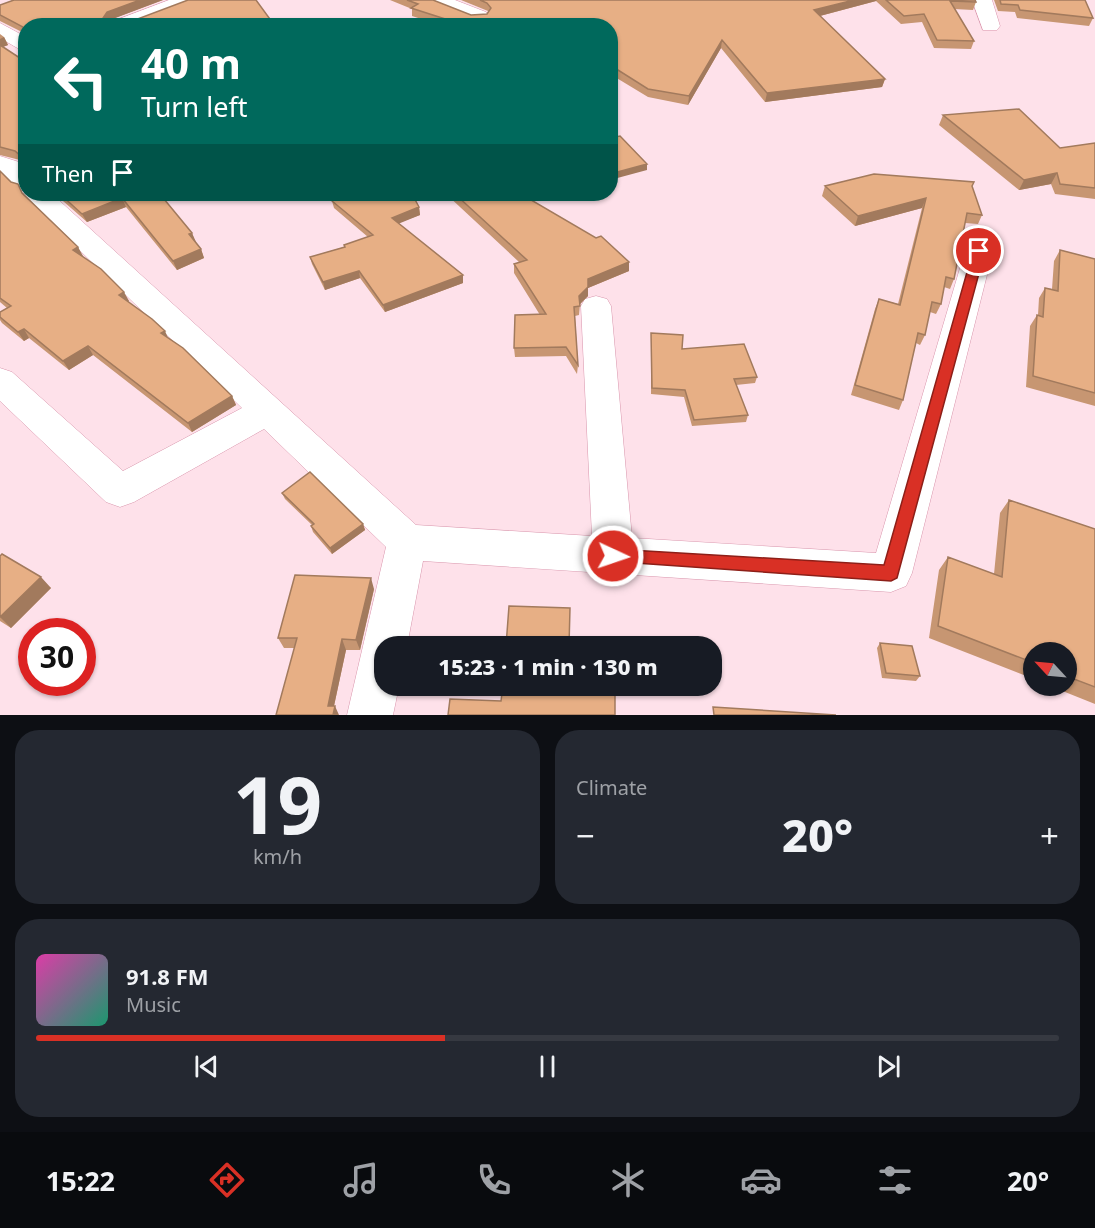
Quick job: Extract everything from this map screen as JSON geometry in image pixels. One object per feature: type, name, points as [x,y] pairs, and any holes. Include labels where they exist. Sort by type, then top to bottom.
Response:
[{"type":"street","points":[[139,18],[186,0]]},
{"type":"street","points":[[438,0],[479,16]]},
{"type":"street","points":[[982,0],[990,26]]},
{"type":"street","points":[[0,29],[18,41]]},
{"type":"street","points":[[44,201],[407,542],[891,573],[979,251]]},
{"type":"street","points":[[596,306],[613,556]]},
{"type":"street","points":[[0,381],[120,491],[266,411]]},
{"type":"street","points":[[387,636],[407,542]]},
{"type":"street","points":[[370,715],[374,696]]},
{"type":"building","points":[[14,0],[140,0],[107,12],[103,18],[18,18],[18,24],[0,15],[0,5]]},
{"type":"building","points":[[188,0],[256,0],[269,18],[140,18]]},
{"type":"building","points":[[407,0],[433,0],[471,15],[487,14],[491,8],[480,0],[854,0],[814,10],[885,79],[767,93],[722,40],[689,96],[648,89],[618,70],[618,18],[442,18],[411,8],[418,4]]},
{"type":"building","points":[[886,0],[975,0],[976,2],[950,1],[974,41],[937,40],[924,14],[904,16]]},
{"type":"building","points":[[1000,0],[1085,0],[1093,18],[1020,10],[1018,5],[1001,4]]},
{"type":"building","points":[[0,45],[18,57],[18,154],[0,147]]},
{"type":"building","points":[[1019,109],[1060,148],[1095,143],[1095,188],[1060,184],[1057,173],[1024,180],[943,115]]},
{"type":"building","points":[[618,136],[620,136],[647,164],[618,172]]},
{"type":"building","points":[[0,171],[11,182],[18,184],[18,201],[30,201],[78,247],[73,250],[101,269],[124,292],[119,295],[152,319],[165,331],[161,333],[183,348],[232,396],[188,423],[88,346],[63,361],[24,329],[18,332],[0,317],[0,312],[11,306],[0,298]]},
{"type":"building","points":[[874,174],[974,182],[972,186],[982,215],[967,213],[954,279],[946,277],[941,304],[932,302],[925,335],[918,333],[903,400],[855,385],[879,299],[900,305],[926,198],[858,216],[825,186]]},
{"type":"building","points":[[68,201],[114,201],[82,214]]},
{"type":"building","points":[[124,201],[166,201],[192,233],[189,234],[201,249],[173,261]]},
{"type":"building","points":[[332,201],[416,201],[419,207],[392,218],[463,275],[383,305],[359,271],[323,282],[310,257],[345,247],[344,245],[373,235]]},
{"type":"building","points":[[463,201],[533,201],[596,238],[601,236],[629,262],[588,279],[588,287],[579,296],[580,306],[574,307],[578,365],[566,347],[514,348],[515,315],[546,314],[514,264],[527,260]]},
{"type":"building","points":[[1060,250],[1095,259],[1095,393],[1033,376],[1037,315],[1043,317],[1045,288],[1058,291]]},
{"type":"building","points":[[651,333],[683,335],[682,349],[744,344],[757,377],[734,379],[748,415],[694,420],[685,390],[652,388]]},
{"type":"building","points":[[310,472],[363,524],[330,548],[311,526],[314,524],[282,493]]},
{"type":"building","points":[[1009,500],[1095,529],[1095,687],[1077,680],[1077,642],[1023,642],[1023,659],[938,626],[948,557],[1002,577]]},
{"type":"building","points":[[2,554],[41,577],[0,617],[0,556]]},
{"type":"building","points":[[295,575],[371,578],[356,640],[342,639],[328,706],[335,706],[333,715],[276,715],[297,638],[278,638]]},
{"type":"building","points":[[509,606],[570,608],[569,636],[507,636]]},
{"type":"building","points":[[880,643],[912,646],[920,676],[886,673]]},
{"type":"building","points":[[502,696],[615,696],[615,715],[448,715],[450,699],[501,701]]},
{"type":"building","points":[[713,707],[836,715],[714,715]]},
{"type":"route","points":[[613,556],[891,573],[979,251]]}]
